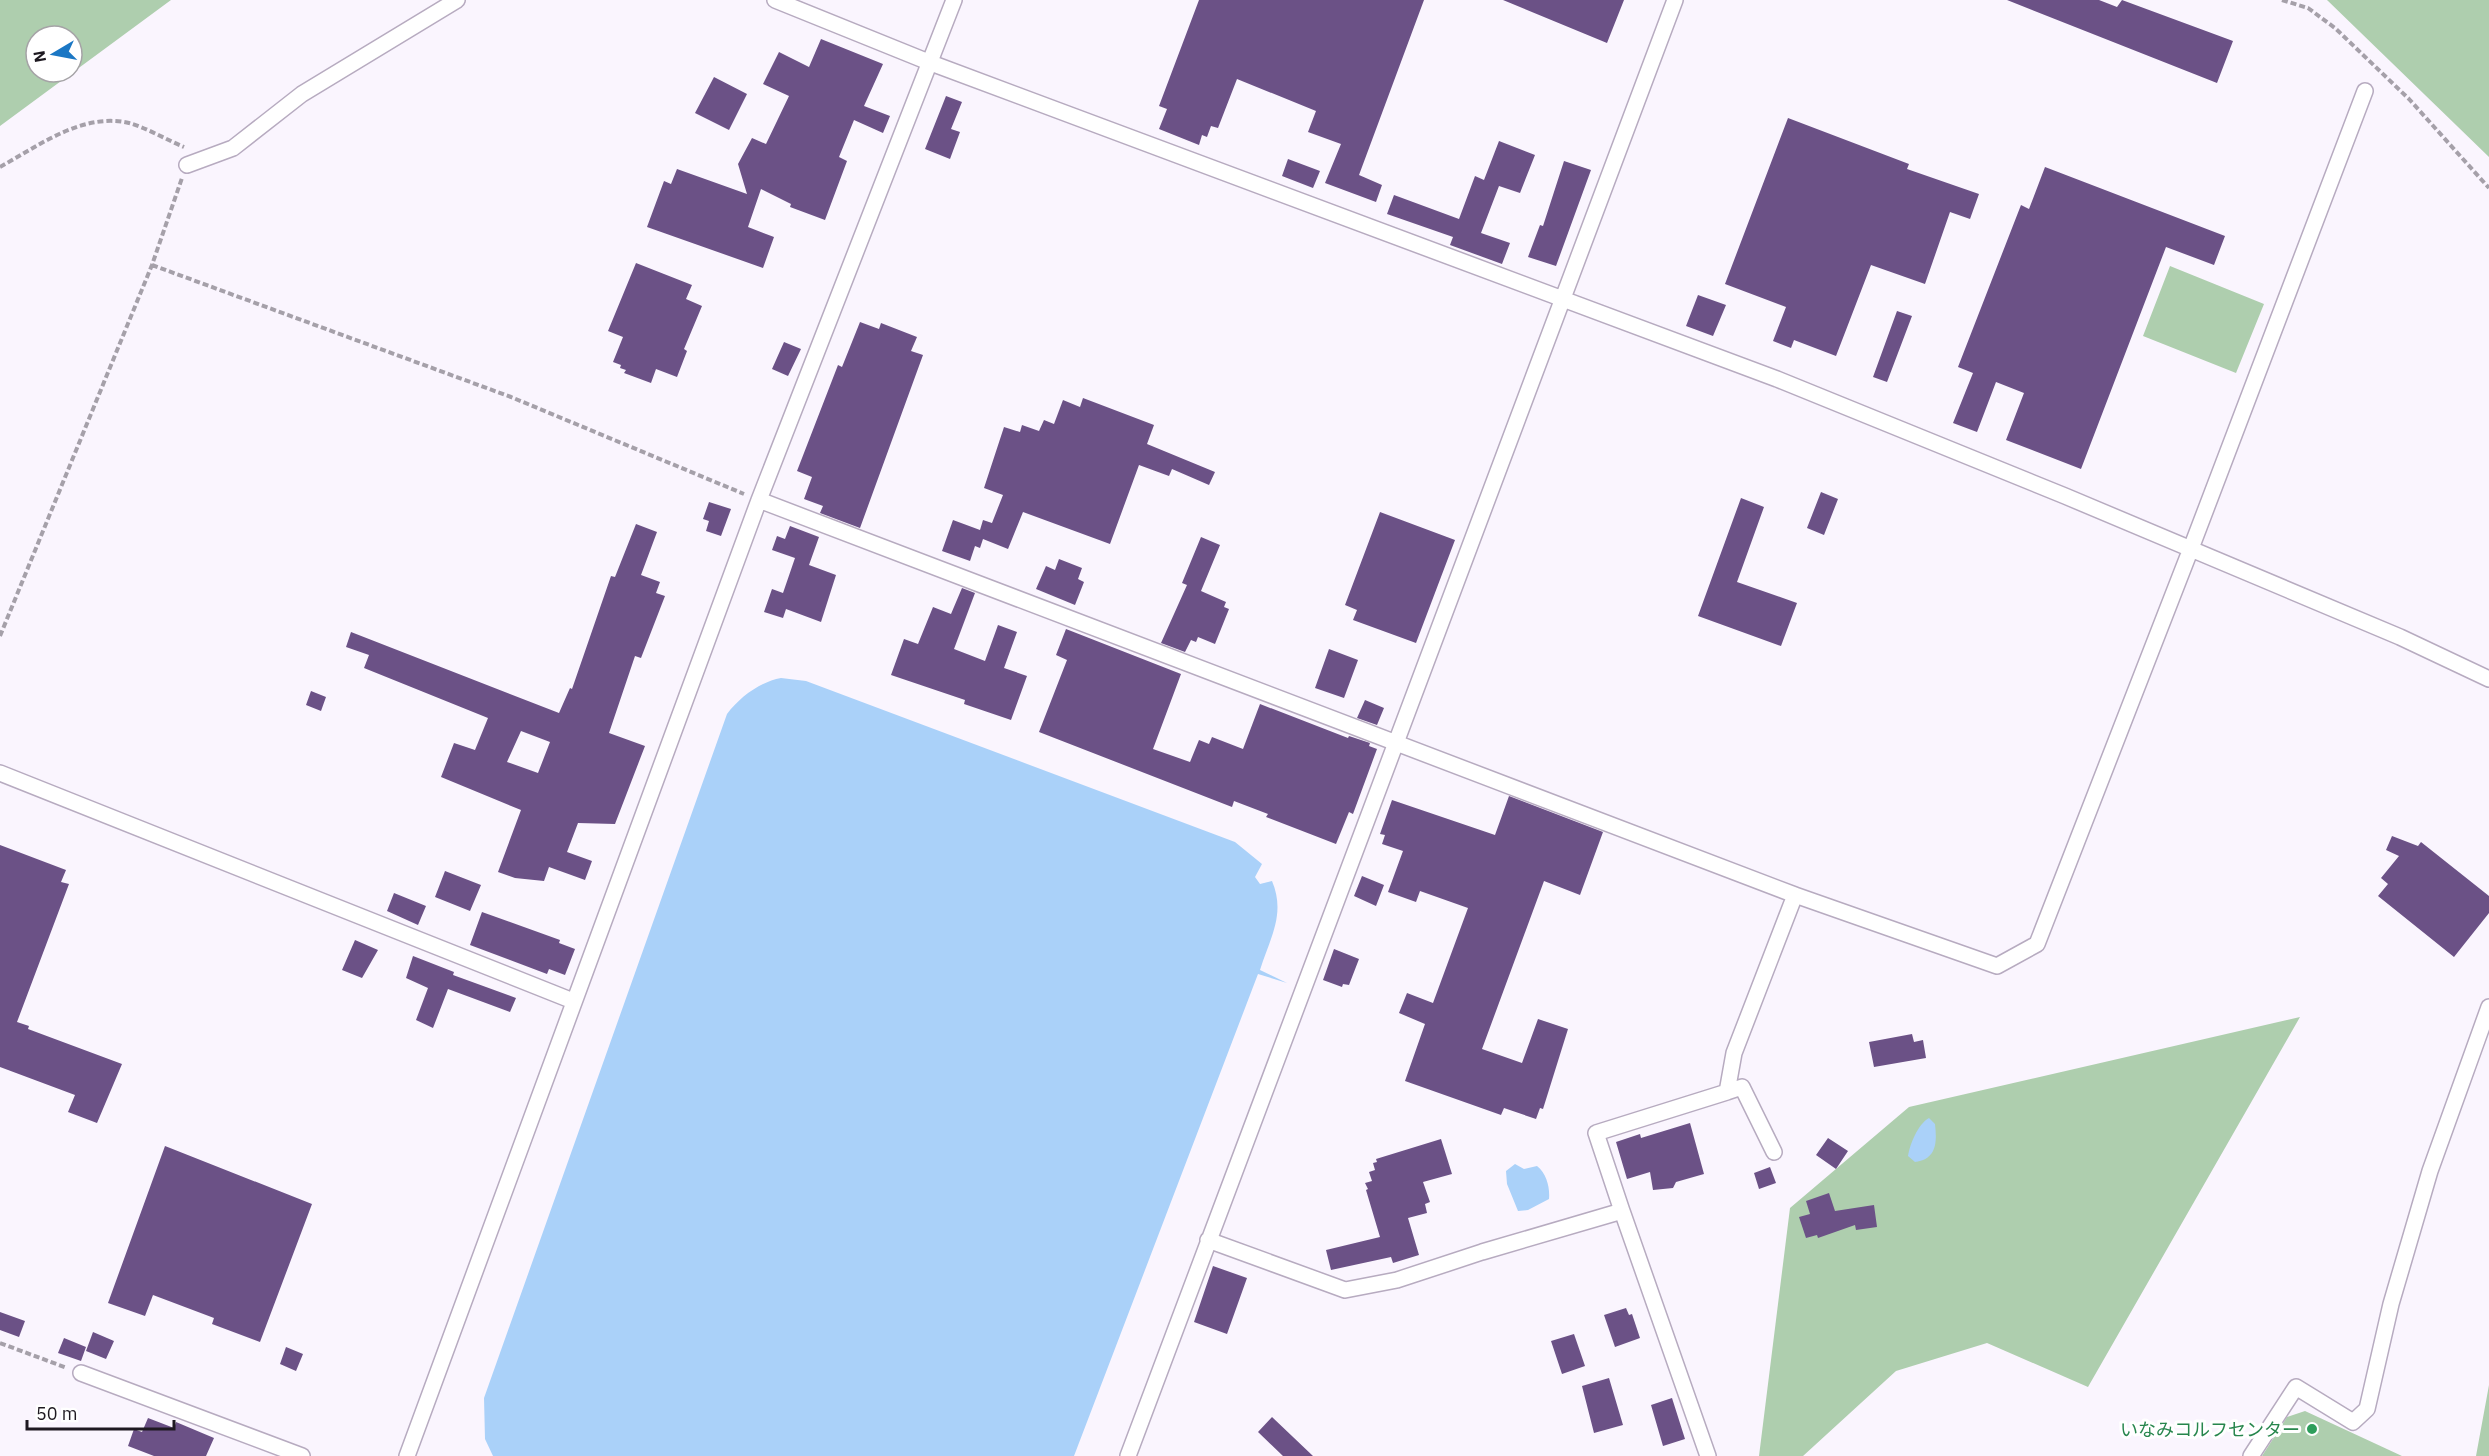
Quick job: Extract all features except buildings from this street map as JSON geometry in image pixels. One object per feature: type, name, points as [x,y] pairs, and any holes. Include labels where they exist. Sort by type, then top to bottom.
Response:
[{"type":"street","points":[[187,165],[233,148],[302,94],[457,0]]},
{"type":"street","points":[[775,0],[931,63],[1777,379],[2065,496],[2190,551],[2400,637],[2489,679]]},
{"type":"street","points":[[407,1456],[759,500],[954,0]]},
{"type":"street","points":[[1128,1456],[1395,743],[1564,301],[1675,0]]},
{"type":"street","points":[[759,500],[1795,895],[1997,966],[2037,944],[2365,92]]},
{"type":"street","points":[[0,773],[573,1001]]},
{"type":"street","points":[[1727,1092],[1734,1053],[1795,895]]},
{"type":"street","points":[[2251,1456],[2296,1387],[2353,1422],[2367,1409],[2391,1304],[2430,1171],[2489,1007]]},
{"type":"street","points":[[1708,1456],[1596,1133],[1742,1087],[1774,1152]]},
{"type":"street","points":[[1208,1240],[1345,1290],[1397,1280],[1482,1252],[1622,1211]]},
{"type":"street","points":[[81,1373],[302,1456]]},
{"type":"path","points":[[2282,0],[2308,8],[2335,28],[2409,99],[2489,188]]},
{"type":"path","points":[[0,167],[92,121],[129,123],[184,147],[187,165],[152,265],[0,636]]},
{"type":"path","points":[[152,265],[511,397],[759,500]]},
{"type":"path","points":[[0,1343],[81,1373]]},
{"type":"green space","points":[[0,0],[171,0],[84,64],[84,24],[24,24],[24,84],[57,84],[0,126]]},
{"type":"green space","points":[[2327,0],[2489,0],[2489,157]]},
{"type":"green space","points":[[2170,266],[2264,304],[2236,373],[2143,336]]},
{"type":"green space","points":[[2300,1017],[2088,1387],[1987,1343],[1896,1371],[1803,1456],[1759,1456],[1790,1208],[1909,1107]]},
{"type":"green space","points":[[2489,1385],[2489,1456],[2476,1456]]},
{"type":"green space","name":"いなみコルフセンター","points":[[2305,1411],[2402,1456],[2262,1456],[2287,1417]]},
{"type":"water","points":[[781,678],[806,681],[1235,842],[1262,864],[1255,877],[1260,884],[1272,881],[1276,893],[1277,915],[1260,970],[1287,983],[1258,974],[1074,1456],[493,1456],[485,1439],[484,1398],[727,714],[751,691]]},
{"type":"water","points":[[1929,1118],[1935,1124],[1934,1149],[1928,1157],[1915,1162],[1908,1156],[1911,1146],[1918,1129]]},
{"type":"water","points":[[1515,1164],[1524,1169],[1537,1166],[1540,1169],[1547,1181],[1549,1199],[1528,1210],[1518,1211],[1507,1184],[1506,1171]]},
{"type":"place","name":"いなみコルフセンター","points":[[2312,1429]]}]
